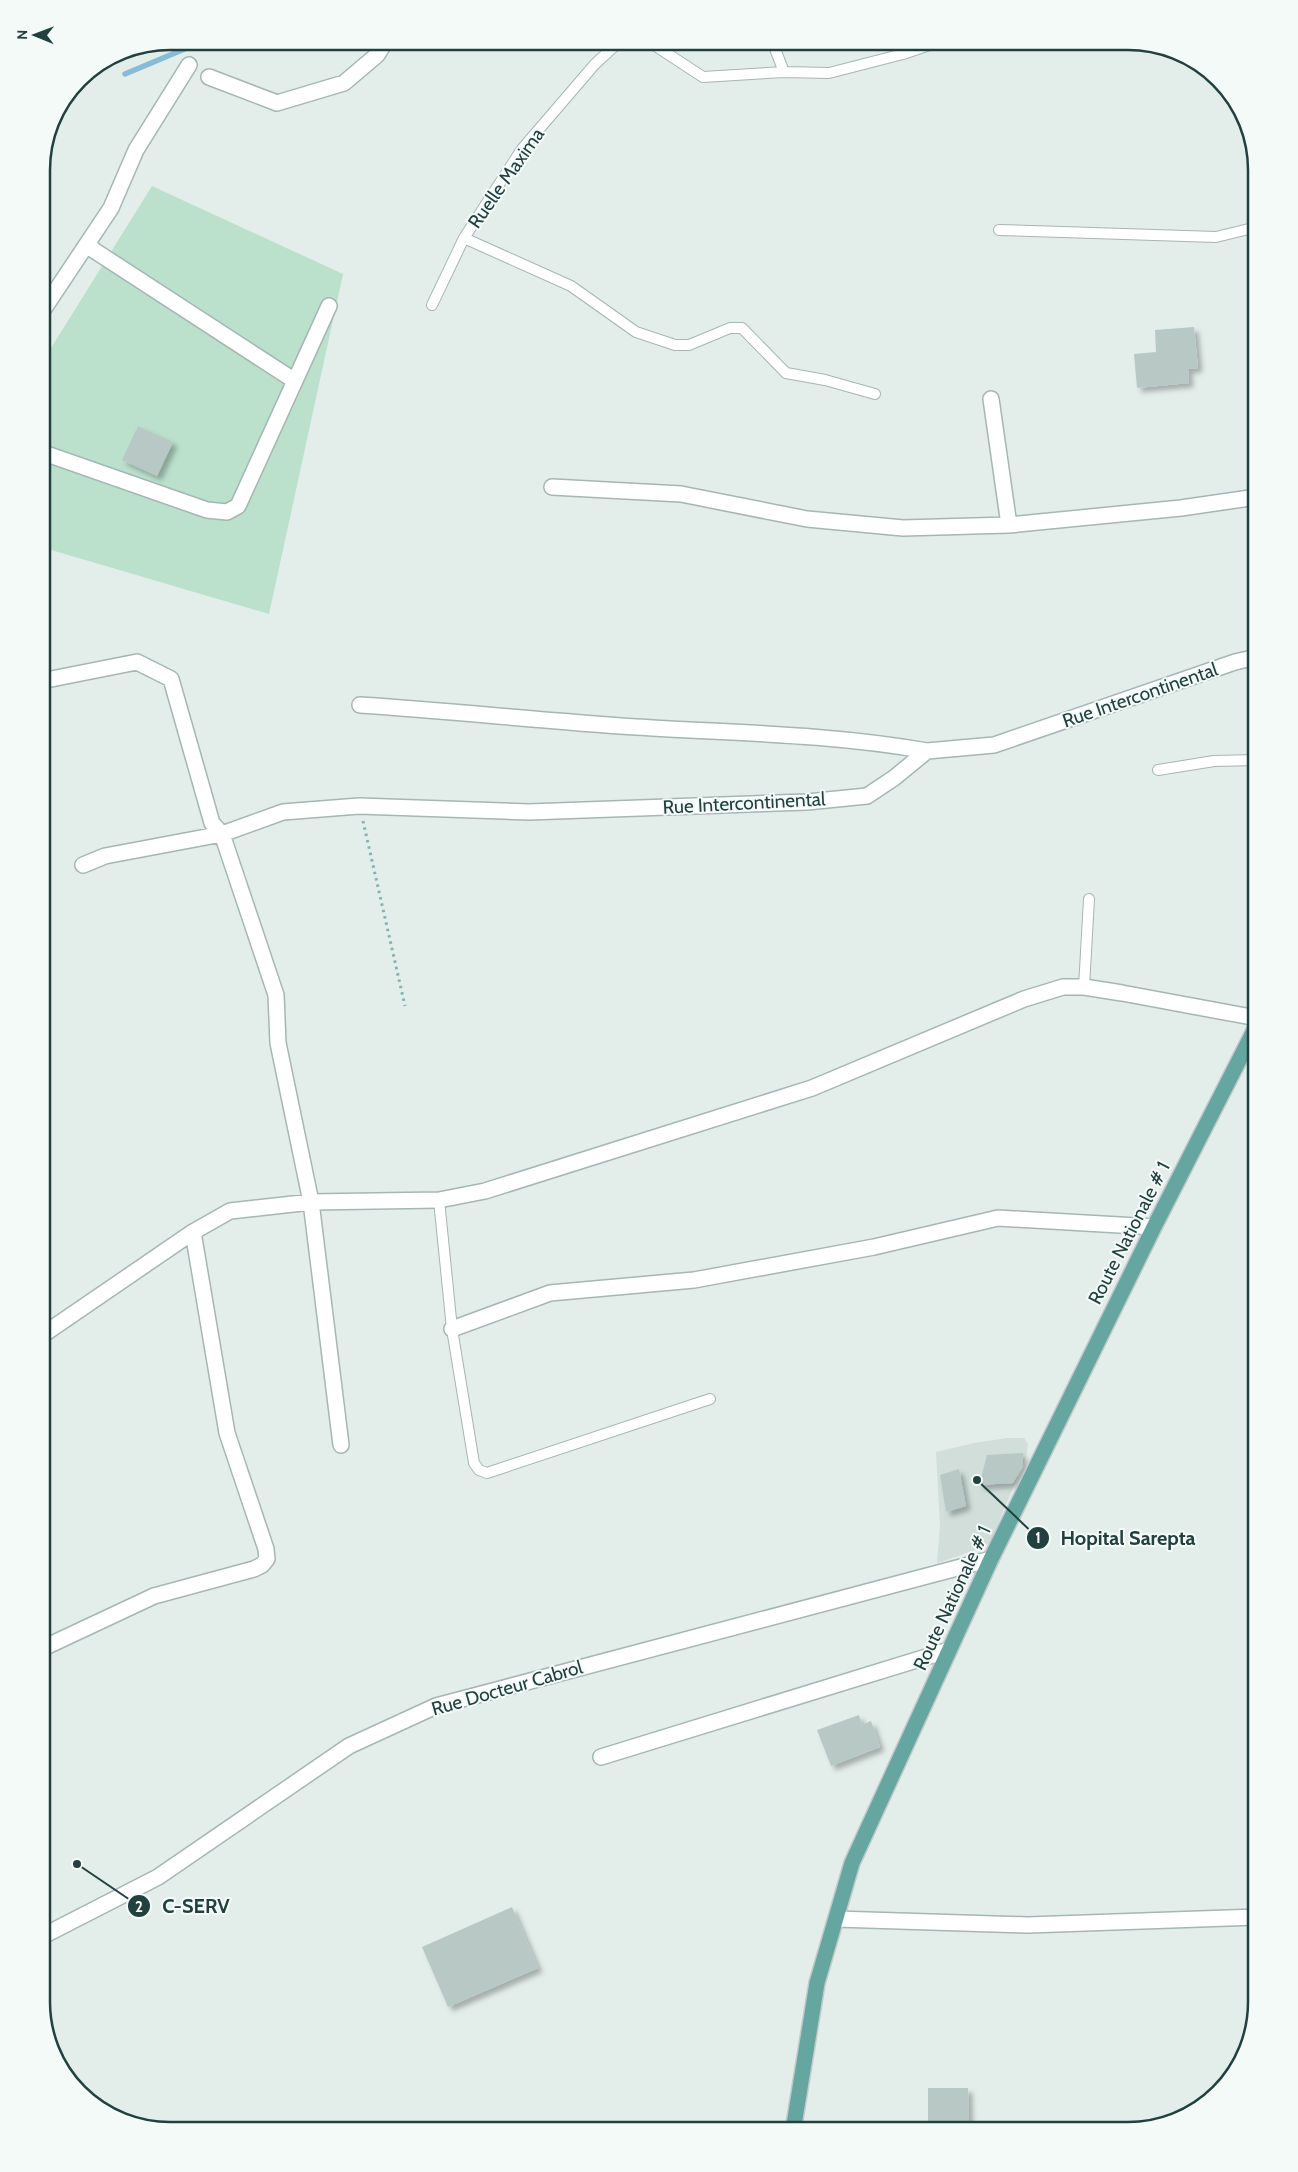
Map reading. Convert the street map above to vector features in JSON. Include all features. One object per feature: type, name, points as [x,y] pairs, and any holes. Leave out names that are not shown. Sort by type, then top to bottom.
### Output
[{"type":"main road","name":"Route Nationale # 1","points":[[794,2122],[817,1983],[852,1863],[991,1558],[1154,1227],[1248,1044]]},
{"type":"street","points":[[209,77],[277,103],[344,83],[377,55],[380,50]]},
{"type":"street","points":[[50,301],[111,208],[136,150],[189,65]]},
{"type":"street","points":[[87,244],[295,381]]},
{"type":"street","points":[[50,455],[208,510],[227,512],[238,506],[329,306]]},
{"type":"street","points":[[991,399],[1009,525]]},
{"type":"street","points":[[552,486],[681,494],[807,519],[903,528],[1009,525],[1181,508],[1248,498]]},
{"type":"street","name":"Rue Intercontinental","points":[[83,866],[105,856],[283,812],[360,806],[529,812],[807,802],[867,796],[894,778],[927,751],[994,745],[1248,659]]},
{"type":"street","points":[[50,679],[137,662],[171,679],[217,829],[276,995],[278,1043],[311,1202],[341,1445]]},
{"type":"street","points":[[360,705],[582,723],[874,742],[927,751]]},
{"type":"street","points":[[50,1330],[193,1232],[230,1212],[311,1202],[439,1200],[485,1191],[812,1088],[1024,999],[1063,987],[1084,987],[1248,1016]]},
{"type":"street","points":[[452,1329],[550,1292],[694,1280],[874,1247],[998,1218],[1154,1227]]},
{"type":"street","points":[[50,1645],[154,1596],[254,1569],[262,1565],[267,1559],[266,1549],[227,1433],[193,1232]]},
{"type":"street","name":"Rue Docteur Cabrol","points":[[50,1933],[158,1876],[349,1746],[436,1706],[991,1558]]},
{"type":"street","points":[[601,1757],[949,1650]]},
{"type":"street","points":[[836,1920],[1028,1925],[1248,1917]]},
{"type":"lane","name":"Ruelle Maxima","points":[[432,304],[464,238],[522,150],[596,64],[611,50]]},
{"type":"lane","points":[[662,50],[703,77],[784,72],[829,73],[916,50]]},
{"type":"lane","points":[[775,50],[784,72]]},
{"type":"lane","points":[[999,230],[1216,237],[1248,229]]},
{"type":"lane","points":[[464,238],[570,286],[636,332],[675,345],[689,345],[730,328],[742,328],[786,373],[826,380],[875,394]]},
{"type":"lane","points":[[1158,770],[1214,761],[1248,760]]},
{"type":"lane","points":[[1084,987],[1090,899]]},
{"type":"lane","points":[[439,1200],[452,1329],[474,1464],[478,1470],[487,1473],[710,1399]]},
{"type":"path","points":[[360,806],[405,1006]]},
{"type":"shaded area","points":[[1007,1438],[1024,1438],[1028,1444],[1026,1457],[990,1543],[937,1563],[940,1526],[936,1452]]},
{"type":"green space","points":[[152,186],[343,274],[269,614],[50,550],[50,350]]},
{"type":"building","points":[[1194,327],[1198,368],[1188,369],[1189,383],[1137,388],[1134,354],[1156,352],[1155,330]]},
{"type":"building","points":[[138,426],[173,442],[157,476],[122,460]]},
{"type":"building","points":[[1023,1453],[1023,1466],[1013,1483],[979,1485],[987,1455]]},
{"type":"building","points":[[959,1469],[966,1506],[946,1512],[940,1475]]},
{"type":"building","points":[[859,1715],[862,1725],[871,1721],[880,1747],[831,1766],[817,1730]]},
{"type":"building","points":[[512,1907],[538,1968],[448,2007],[422,1947]]},
{"type":"building","points":[[928,2088],[968,2088],[969,2122],[928,2122]]},
{"type":"waterway","points":[[125,74],[182,50]]},
{"type":"place","name":"Hopital Sarepta","points":[[977,1480]]},
{"type":"place","name":"C-SERV","points":[[77,1864]]}]
